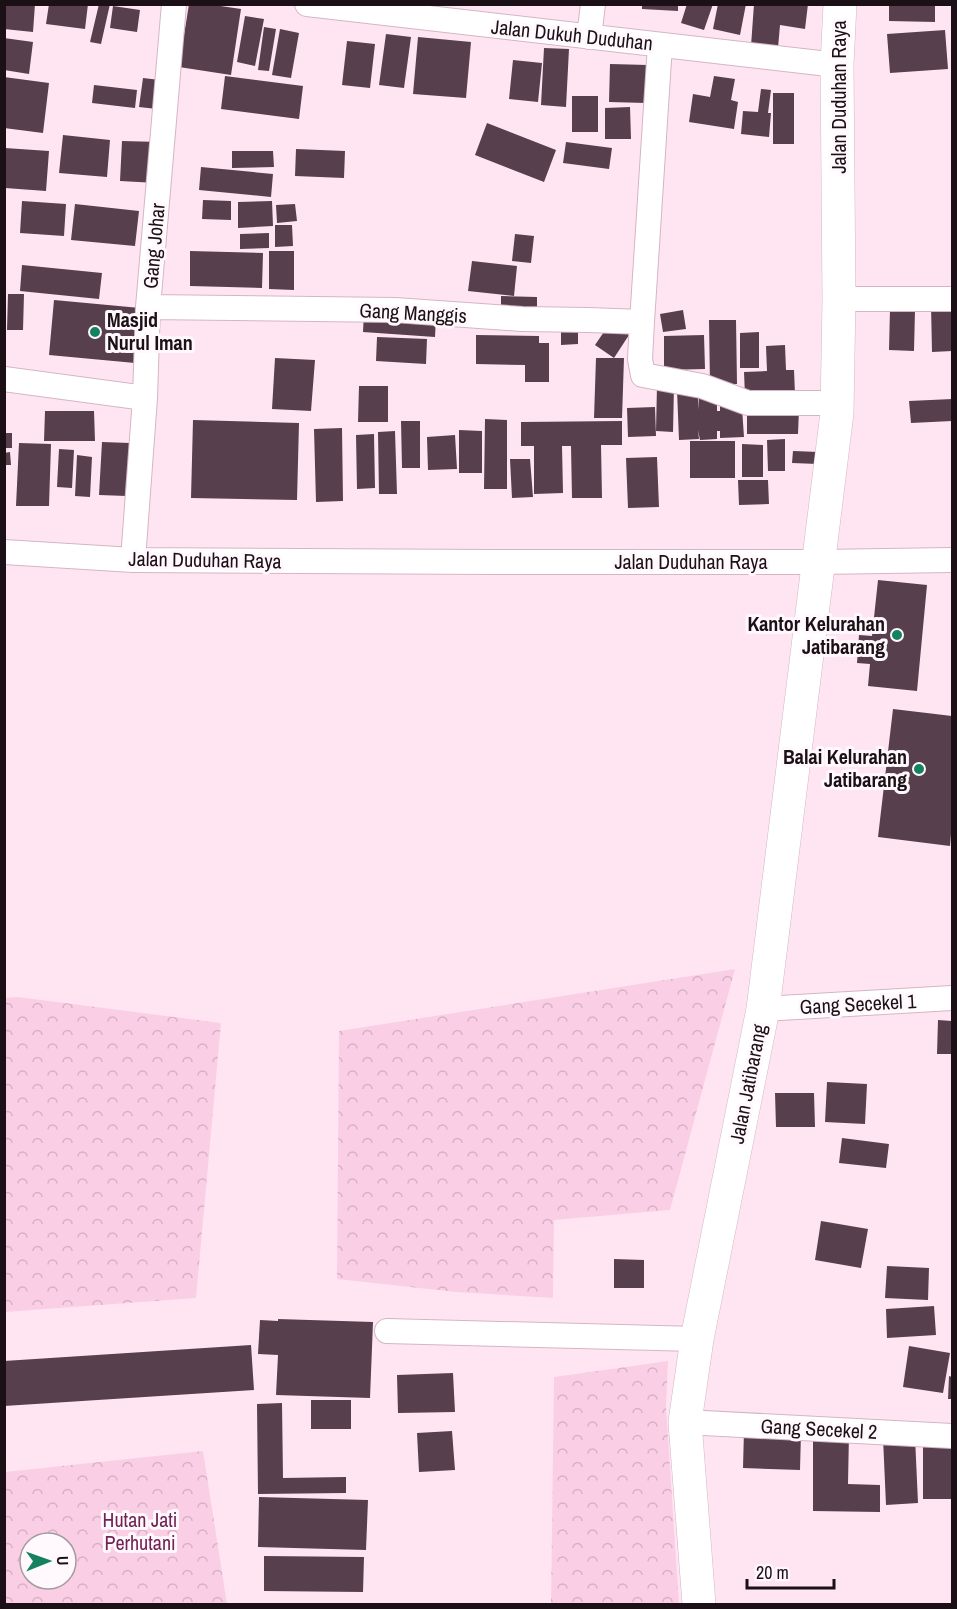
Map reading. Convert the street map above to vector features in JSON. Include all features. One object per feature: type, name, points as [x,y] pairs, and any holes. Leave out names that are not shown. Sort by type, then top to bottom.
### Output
[{"type":"street","name":"Gang Johar","points":[[133,560],[145,398],[148,307],[174,4]]},
{"type":"street","name":"Jalan Dukuh Duduhan","points":[[307,4],[837,65]]},
{"type":"street","points":[[589,37],[593,4]]},
{"type":"street","name":"Jalan Duduhan Raya","points":[[4,552],[133,560],[818,562],[837,403],[839,299],[837,65],[840,4]]},
{"type":"street","points":[[660,45],[640,358],[643,375],[702,386],[748,403],[837,403]]},
{"type":"street","points":[[839,299],[952,299]]},
{"type":"street","name":"Gang Manggis","points":[[148,307],[394,310],[522,319],[642,322]]},
{"type":"street","points":[[4,379],[145,398]]},
{"type":"street","points":[[818,562],[952,560]]},
{"type":"street","name":"Jalan Jatibarang","points":[[699,1605],[685,1422],[697,1339],[763,1009],[818,562]]},
{"type":"street","name":"Gang Secekel 1","points":[[763,1009],[952,998]]},
{"type":"street","points":[[387,1331],[697,1339]]},
{"type":"street","name":"Gang Secekel 2","points":[[685,1422],[952,1436]]},
{"type":"green space","points":[[735,969],[670,1210],[554,1220],[553,1298],[456,1292],[337,1279],[339,1031]]},
{"type":"green space","points":[[18,997],[221,1023],[196,1298],[5,1312],[4,998]]},
{"type":"green space","points":[[668,1361],[666,1407],[679,1604],[551,1604],[554,1377]]},
{"type":"green space","name":"Hutan Jati Perhutani","points":[[203,1451],[227,1604],[5,1604],[5,1472]]},
{"type":"building","points":[[4,4],[35,4],[33,32],[4,29]]},
{"type":"building","points":[[49,4],[88,4],[85,29],[46,24]]},
{"type":"building","points":[[99,4],[110,4],[101,44],[90,42]]},
{"type":"building","points":[[189,4],[241,9],[231,75],[179,67]]},
{"type":"building","points":[[642,4],[678,4],[678,11],[642,9]]},
{"type":"building","points":[[687,4],[713,4],[704,30],[681,23]]},
{"type":"building","points":[[718,4],[746,4],[740,35],[713,29]]},
{"type":"building","points":[[754,4],[808,4],[805,29],[780,25],[778,48],[751,46]]},
{"type":"building","points":[[889,4],[935,4],[935,22],[889,21]]},
{"type":"building","points":[[113,6],[140,10],[137,32],[110,28]]},
{"type":"building","points":[[245,16],[264,19],[255,66],[237,62]]},
{"type":"building","points":[[264,27],[276,29],[269,71],[258,70]]},
{"type":"building","points":[[280,29],[299,33],[291,78],[272,75]]},
{"type":"building","points":[[945,30],[948,69],[890,73],[887,34]]},
{"type":"building","points":[[386,34],[411,37],[404,88],[379,85]]},
{"type":"building","points":[[418,37],[471,42],[466,98],[413,94]]},
{"type":"building","points":[[4,38],[33,42],[29,74],[4,70]]},
{"type":"building","points":[[347,41],[375,44],[370,88],[342,85]]},
{"type":"building","points":[[544,48],[569,49],[566,107],[541,105]]},
{"type":"building","points":[[513,60],[542,63],[538,102],[509,99]]},
{"type":"building","points":[[610,64],[648,65],[646,103],[609,102]]},
{"type":"building","points":[[225,76],[303,86],[299,119],[221,109]]},
{"type":"building","points":[[714,76],[735,79],[731,100],[738,102],[734,129],[689,122],[693,94],[710,97]]},
{"type":"building","points":[[4,77],[49,83],[43,133],[4,128]]},
{"type":"building","points":[[143,78],[160,80],[157,109],[139,107]]},
{"type":"building","points":[[94,85],[137,90],[135,108],[92,103]]},
{"type":"building","points":[[761,89],[771,90],[768,113],[771,113],[769,137],[741,134],[743,111],[758,112]]},
{"type":"building","points":[[773,93],[794,93],[794,144],[773,144]]},
{"type":"building","points":[[572,96],[598,96],[598,132],[572,132]]},
{"type":"building","points":[[630,107],[631,139],[605,139],[605,108]]},
{"type":"building","points":[[487,123],[556,150],[544,182],[475,155]]},
{"type":"building","points":[[63,135],[110,140],[107,177],[59,173]]},
{"type":"building","points":[[122,141],[160,142],[157,183],[120,181]]},
{"type":"building","points":[[566,142],[612,148],[609,169],[563,163]]},
{"type":"building","points":[[5,148],[49,151],[46,191],[5,188]]},
{"type":"building","points":[[296,149],[345,151],[344,178],[295,176]]},
{"type":"building","points":[[232,151],[273,151],[274,167],[232,168]]},
{"type":"building","points":[[201,167],[273,174],[271,197],[199,190]]},
{"type":"building","points":[[203,200],[231,201],[231,220],[202,219]]},
{"type":"building","points":[[22,201],[66,204],[64,236],[20,233]]},
{"type":"building","points":[[272,201],[273,226],[238,228],[238,202]]},
{"type":"building","points":[[75,204],[139,211],[135,246],[71,240]]},
{"type":"building","points":[[295,204],[297,221],[277,223],[276,205]]},
{"type":"building","points":[[275,225],[292,225],[293,246],[275,247]]},
{"type":"building","points":[[269,233],[269,248],[240,249],[240,234]]},
{"type":"building","points":[[515,234],[534,236],[531,263],[512,261]]},
{"type":"building","points":[[190,251],[263,253],[262,288],[190,286]]},
{"type":"building","points":[[269,251],[294,251],[294,290],[269,289]]},
{"type":"building","points":[[472,261],[517,266],[514,296],[468,291]]},
{"type":"building","points":[[22,265],[102,273],[99,299],[20,291]]},
{"type":"building","points":[[8,294],[24,294],[23,330],[7,330]]},
{"type":"building","points":[[501,296],[537,297],[537,316],[501,315]]},
{"type":"building","name":"Masjid Nurul Iman","points":[[54,300],[140,308],[135,363],[49,355]]},
{"type":"building","points":[[952,304],[952,351],[932,352],[931,305]]},
{"type":"building","points":[[890,309],[915,310],[914,351],[889,350]]},
{"type":"building","points":[[683,310],[686,329],[663,332],[660,314]]},
{"type":"building","points":[[364,312],[436,317],[435,337],[363,332]]},
{"type":"building","points":[[709,320],[736,320],[737,384],[710,385]]},
{"type":"building","points":[[561,321],[578,322],[578,344],[561,345]]},
{"type":"building","points":[[610,323],[629,335],[614,358],[595,345]]},
{"type":"building","points":[[759,332],[759,368],[740,368],[740,333]]},
{"type":"building","points":[[476,335],[539,336],[539,343],[549,343],[549,382],[525,382],[525,365],[476,364]]},
{"type":"building","points":[[704,335],[705,369],[664,370],[664,336]]},
{"type":"building","points":[[377,337],[427,339],[426,364],[376,361]]},
{"type":"building","points":[[785,345],[786,370],[794,370],[795,394],[745,396],[744,372],[767,371],[766,346]]},
{"type":"building","points":[[275,358],[315,360],[311,411],[272,409]]},
{"type":"building","points":[[596,358],[624,358],[622,418],[594,418]]},
{"type":"building","points":[[657,385],[674,386],[673,432],[656,431]]},
{"type":"building","points":[[359,386],[388,386],[388,422],[358,422]]},
{"type":"building","points":[[698,389],[698,410],[699,395],[717,394],[717,411],[720,411],[720,402],[742,408],[744,437],[720,438],[720,431],[717,431],[717,439],[700,440],[698,430],[699,439],[679,440],[677,390]]},
{"type":"building","points":[[952,399],[952,421],[911,423],[909,401]]},
{"type":"building","points":[[655,407],[656,436],[628,437],[627,408]]},
{"type":"building","points":[[747,409],[799,409],[798,434],[747,434]]},
{"type":"building","points":[[45,411],[94,411],[95,441],[44,441]]},
{"type":"building","points":[[485,419],[507,420],[507,489],[484,489]]},
{"type":"building","points":[[193,420],[299,423],[297,500],[191,498]]},
{"type":"building","points":[[401,421],[420,421],[420,468],[402,468]]},
{"type":"building","points":[[622,421],[622,445],[601,445],[602,498],[572,498],[571,446],[562,446],[563,493],[534,494],[534,446],[521,446],[521,422]]},
{"type":"building","points":[[342,428],[343,501],[316,502],[314,429]]},
{"type":"building","points":[[459,430],[482,431],[482,473],[459,473]]},
{"type":"building","points":[[395,431],[397,494],[379,494],[378,432]]},
{"type":"building","points":[[4,433],[12,433],[12,448],[4,448]]},
{"type":"building","points":[[374,434],[375,488],[357,489],[356,435]]},
{"type":"building","points":[[455,435],[457,469],[428,470],[427,437]]},
{"type":"building","points":[[785,439],[785,471],[768,471],[767,440]]},
{"type":"building","points":[[690,441],[735,441],[735,478],[690,478]]},
{"type":"building","points":[[102,442],[130,443],[127,496],[99,495]]},
{"type":"building","points":[[19,443],[51,444],[49,506],[16,506]]},
{"type":"building","points":[[742,444],[763,445],[763,477],[742,477]]},
{"type":"building","points":[[59,449],[74,450],[72,488],[57,487]]},
{"type":"building","points":[[793,451],[819,452],[818,464],[792,463]]},
{"type":"building","points":[[10,452],[11,465],[4,465],[4,453]]},
{"type":"building","points":[[77,455],[92,457],[90,497],[75,496]]},
{"type":"building","points":[[657,457],[659,507],[628,508],[626,458]]},
{"type":"building","points":[[510,459],[530,459],[533,497],[512,498]]},
{"type":"building","points":[[738,480],[768,480],[769,504],[739,505]]},
{"type":"building","name":"Kantor Kelurahan Jatibarang","points":[[878,580],[927,585],[917,691],[868,686],[870,664],[857,663],[859,635],[872,636]]},
{"type":"building","name":"Balai Kelurahan Jatibarang","points":[[893,709],[952,716],[950,846],[878,837]]},
{"type":"building","points":[[938,1020],[952,1021],[952,1054],[937,1054]]},
{"type":"building","points":[[827,1082],[867,1084],[865,1124],[825,1122]]},
{"type":"building","points":[[775,1093],[814,1093],[815,1127],[776,1127]]},
{"type":"building","points":[[842,1138],[889,1144],[886,1168],[839,1163]]},
{"type":"building","points":[[821,1221],[868,1229],[861,1268],[815,1260]]},
{"type":"building","points":[[614,1259],[644,1260],[644,1288],[614,1288]]},
{"type":"building","points":[[887,1266],[929,1268],[928,1300],[885,1298]]},
{"type":"building","points":[[934,1306],[936,1335],[887,1338],[886,1309]]},
{"type":"building","points":[[278,1319],[373,1322],[370,1398],[276,1395],[278,1355],[258,1354],[260,1320],[278,1321]]},
{"type":"building","points":[[251,1345],[254,1390],[4,1406],[4,1361]]},
{"type":"building","points":[[909,1346],[950,1353],[943,1393],[903,1387]]},
{"type":"building","points":[[453,1373],[455,1412],[398,1413],[397,1375]]},
{"type":"building","points":[[949,1376],[952,1377],[952,1399],[948,1399]]},
{"type":"building","points":[[311,1400],[351,1400],[351,1429],[311,1429]]},
{"type":"building","points":[[282,1403],[283,1478],[346,1477],[346,1493],[258,1494],[257,1404]]},
{"type":"building","points":[[744,1430],[801,1432],[800,1470],[743,1468]]},
{"type":"building","points":[[452,1431],[455,1470],[419,1472],[417,1433]]},
{"type":"building","points":[[813,1433],[849,1433],[848,1484],[880,1485],[880,1512],[813,1511]]},
{"type":"building","points":[[915,1437],[918,1503],[886,1505],[883,1438]]},
{"type":"building","points":[[923,1441],[952,1441],[952,1499],[923,1499]]},
{"type":"building","points":[[259,1497],[368,1500],[366,1550],[258,1547]]},
{"type":"building","points":[[264,1556],[364,1557],[363,1592],[264,1591]]},
{"type":"place","name":"Masjid Nurul Iman","points":[[95,332]]},
{"type":"place","name":"Kantor Kelurahan Jatibarang","points":[[897,635]]},
{"type":"place","name":"Balai Kelurahan Jatibarang","points":[[919,769]]}]
